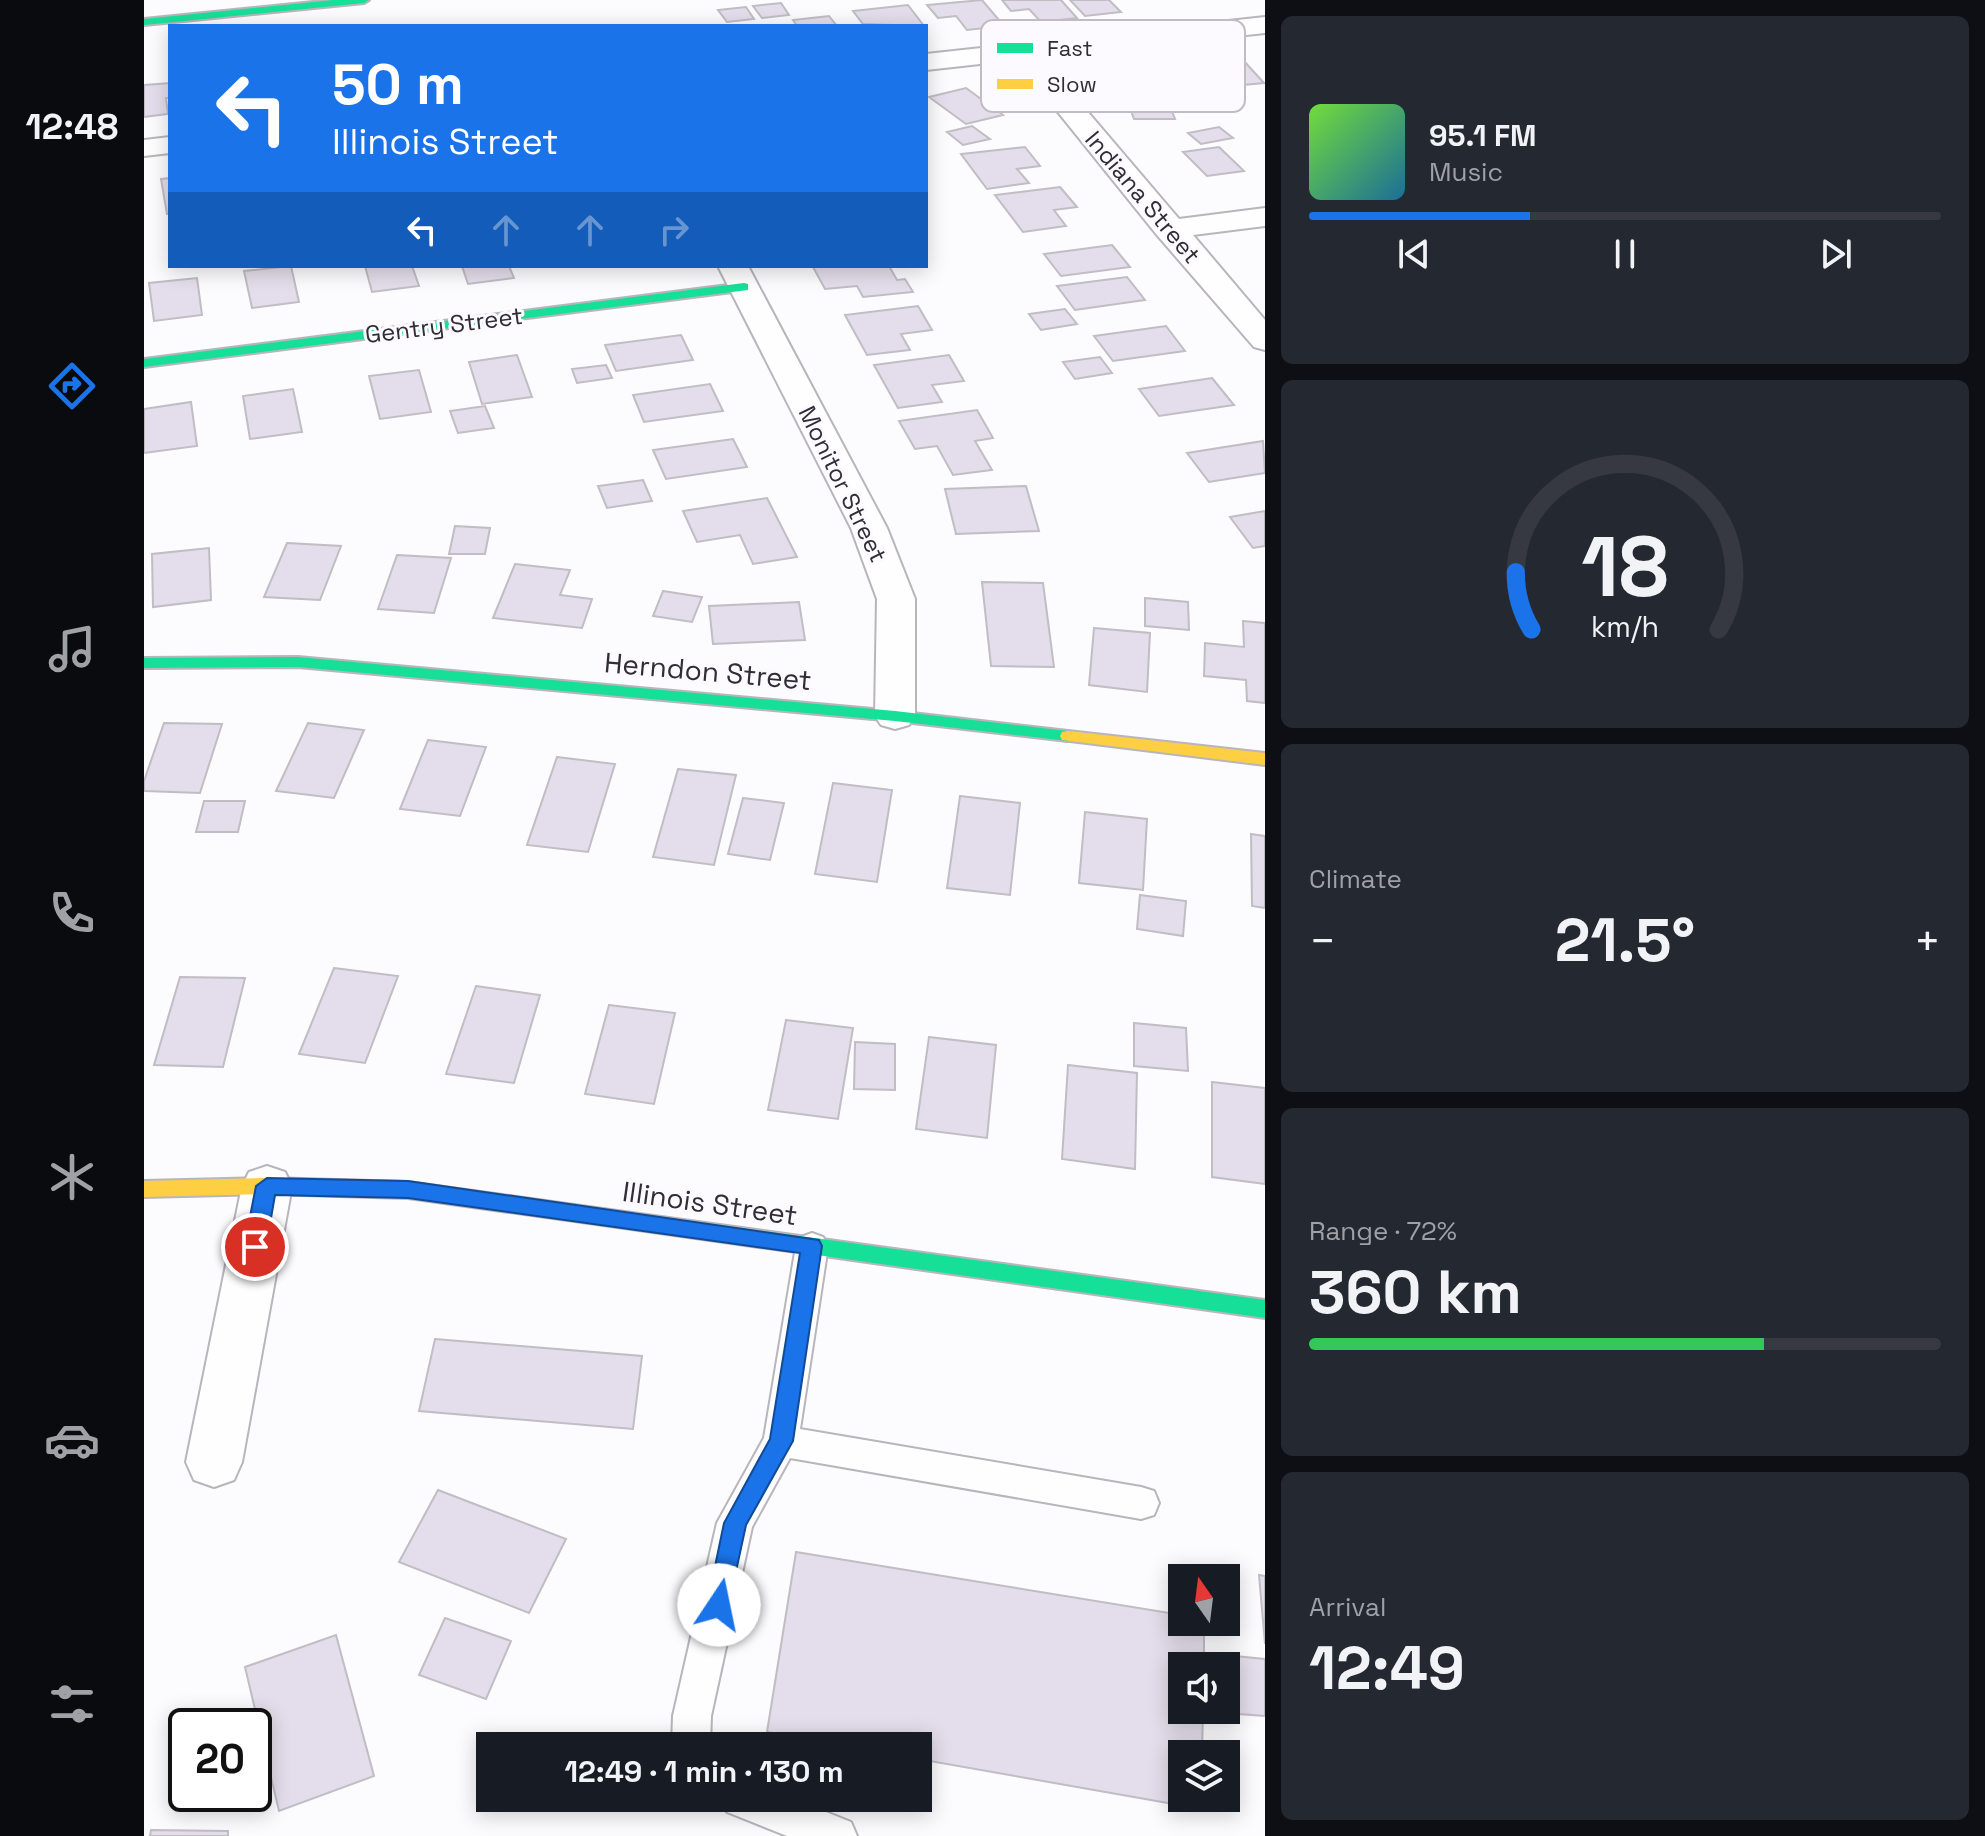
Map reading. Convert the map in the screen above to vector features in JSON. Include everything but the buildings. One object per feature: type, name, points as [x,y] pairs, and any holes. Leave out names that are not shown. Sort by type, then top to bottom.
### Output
[{"type":"street","points":[[144,22],[364,0]]},
{"type":"street","points":[[1245,27],[1265,25]]},
{"type":"street","points":[[928,62],[981,56]]},
{"type":"street","name":"Indiana Street","points":[[1072,112],[1265,340]]},
{"type":"street","points":[[144,148],[168,145]]},
{"type":"street","points":[[1168,229],[1265,217]]},
{"type":"street","name":"Gentry Street","points":[[144,363],[739,276]]},
{"type":"street","name":"Monitor Street","points":[[739,276],[869,528],[896,599],[895,716]]},
{"type":"street","name":"Herndon Street","points":[[144,663],[298,662],[895,716],[1265,759]]},
{"type":"street","points":[[214,1462],[267,1186]]},
{"type":"street","name":"Illinois Street","points":[[144,1189],[267,1186],[408,1190],[1265,1309]]},
{"type":"lane","points":[[691,1732],[692,1716],[735,1523],[781,1441],[812,1246]]},
{"type":"lane","points":[[781,1441],[1141,1503]]},
{"type":"lane","points":[[776,1812],[837,1836]]},
{"type":"traffic: fast","points":[[144,22],[364,0]]},
{"type":"traffic: fast","points":[[144,363],[744,287]]},
{"type":"traffic: fast","points":[[144,663],[298,662],[895,716],[1068,736]]},
{"type":"traffic: fast","points":[[603,1217],[1265,1309]]},
{"type":"traffic: slow","points":[[1068,736],[1265,759]]},
{"type":"traffic: slow","points":[[144,1189],[267,1186],[408,1190],[603,1217]]},
{"type":"route","points":[[255,1247],[267,1186],[408,1190],[812,1246],[781,1441],[735,1523],[719,1605]]}]
